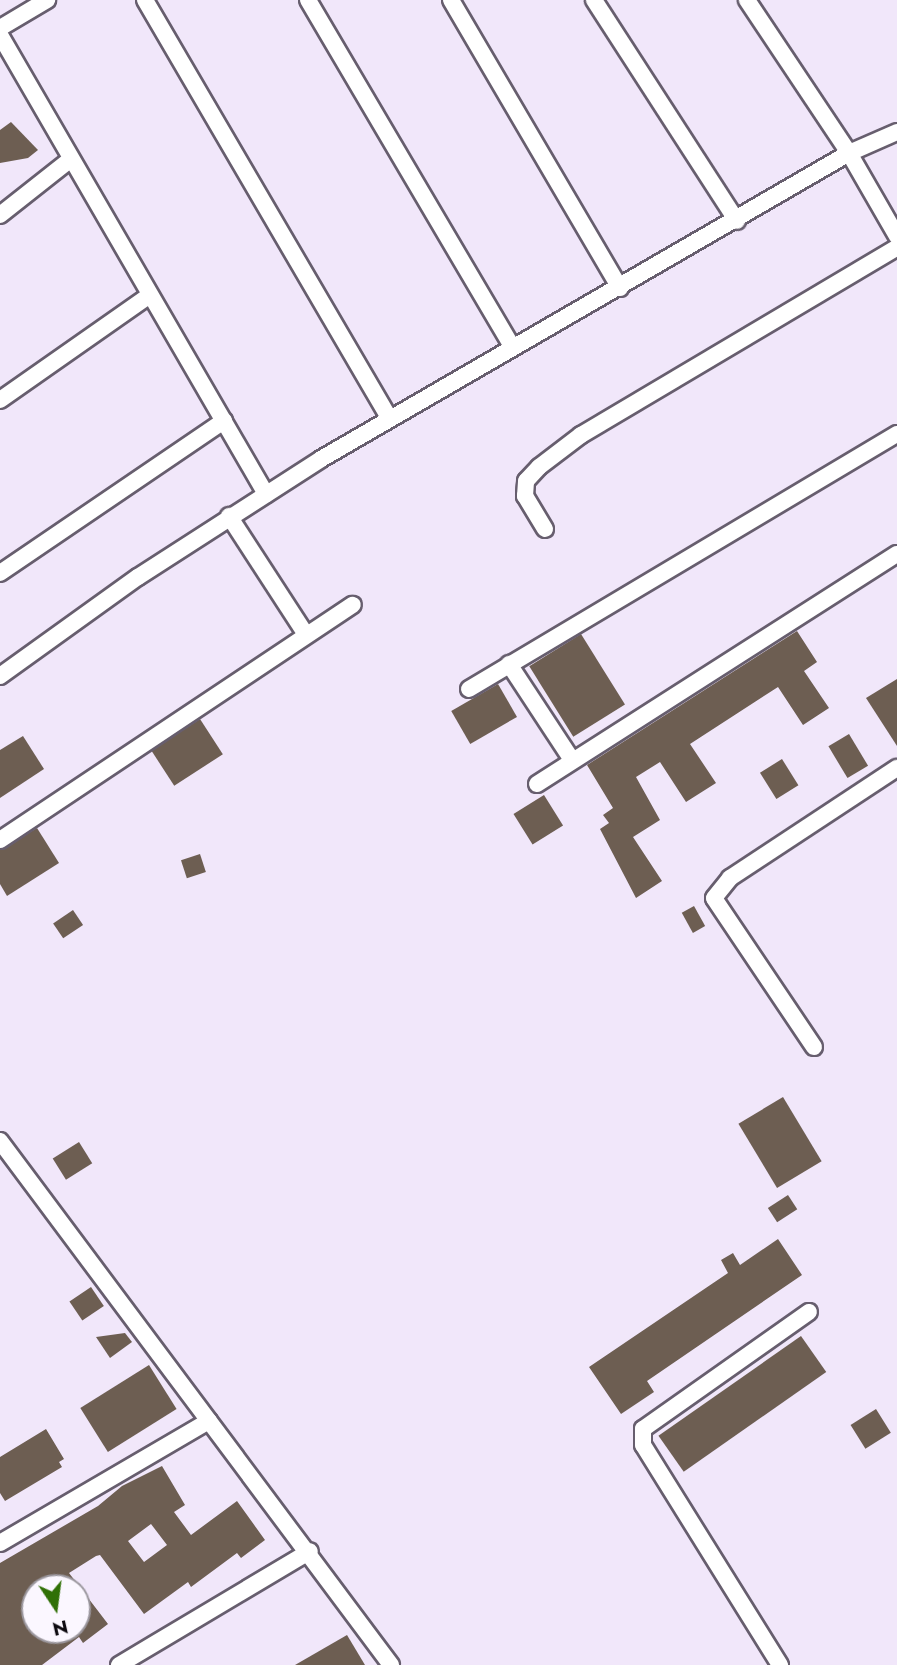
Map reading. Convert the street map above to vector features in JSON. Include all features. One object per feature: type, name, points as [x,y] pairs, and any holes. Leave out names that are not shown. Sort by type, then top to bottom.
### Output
[{"type":"street","points":[[0,28],[47,0]]},
{"type":"street","points":[[145,0],[389,418]]},
{"type":"street","points":[[308,0],[512,347]]},
{"type":"street","points":[[451,0],[621,288]]},
{"type":"street","points":[[594,0],[737,221]]},
{"type":"street","points":[[747,0],[849,153],[897,236]]},
{"type":"street","points":[[0,35],[266,494]]},
{"type":"street","points":[[0,676],[229,516],[389,418],[621,288],[849,153],[897,132]]},
{"type":"street","points":[[0,215],[71,159]]},
{"type":"street","points":[[545,530],[525,496],[526,481],[539,467],[581,435],[897,247]]},
{"type":"street","points":[[0,400],[150,295]]},
{"type":"street","points":[[0,573],[224,421]]},
{"type":"street","points":[[469,689],[897,434]]},
{"type":"street","points":[[229,516],[305,633]]},
{"type":"street","points":[[537,783],[897,554]]},
{"type":"street","points":[[0,840],[305,633],[353,605]]},
{"type":"street","points":[[509,664],[572,760]]},
{"type":"street","points":[[814,1047],[714,898],[730,878],[897,768]]},
{"type":"street","points":[[0,1141],[209,1421],[310,1551],[391,1665]]},
{"type":"street","points":[[780,1665],[643,1445],[643,1429],[809,1312]]},
{"type":"street","points":[[0,1542],[209,1421]]},
{"type":"street","points":[[119,1665],[310,1551]]},
{"type":"building","points":[[11,122],[38,150],[28,158],[0,163],[0,130]]},
{"type":"building","points":[[797,631],[817,662],[804,671],[829,708],[803,725],[778,687],[690,744],[716,783],[686,802],[660,762],[636,777],[660,820],[633,837],[662,881],[636,898],[600,829],[609,823],[603,815],[613,808],[587,765]]},
{"type":"building","points":[[581,634],[625,704],[573,737],[529,666]]},
{"type":"building","points":[[897,679],[897,746],[866,698]]},
{"type":"building","points":[[498,684],[517,717],[470,744],[451,711]]},
{"type":"building","points":[[200,719],[223,754],[174,786],[151,751]]},
{"type":"building","points":[[849,734],[868,766],[847,778],[828,746]]},
{"type":"building","points":[[23,736],[44,769],[0,798],[0,750]]},
{"type":"building","points":[[782,759],[798,785],[776,799],[760,773]]},
{"type":"building","points":[[544,795],[563,826],[533,845],[513,814]]},
{"type":"building","points":[[37,828],[59,863],[7,896],[0,884],[0,850]]},
{"type":"building","points":[[200,854],[206,872],[187,878],[181,860]]},
{"type":"building","points":[[694,906],[705,926],[693,933],[682,913]]},
{"type":"building","points":[[73,910],[83,925],[63,938],[53,923]]},
{"type":"building","points":[[783,1097],[822,1161],[777,1188],[738,1124]]},
{"type":"building","points":[[79,1142],[92,1163],[66,1180],[53,1158]]},
{"type":"building","points":[[788,1195],[797,1209],[777,1222],[768,1208]]},
{"type":"building","points":[[778,1239],[802,1275],[647,1381],[654,1392],[621,1414],[589,1367],[728,1273],[721,1260],[733,1253],[740,1265]]},
{"type":"building","points":[[91,1287],[104,1306],[82,1321],[69,1302]]},
{"type":"building","points":[[125,1333],[132,1342],[110,1358],[96,1337]]},
{"type":"building","points":[[801,1336],[826,1372],[684,1472],[658,1436]]},
{"type":"building","points":[[149,1365],[177,1409],[108,1452],[80,1408]]},
{"type":"building","points":[[876,1409],[891,1433],[865,1449],[851,1425]]},
{"type":"building","points":[[46,1429],[64,1459],[59,1462],[62,1467],[5,1501],[0,1493],[0,1457]]},
{"type":"building","points":[[162,1466],[185,1505],[174,1512],[191,1535],[237,1501],[265,1540],[241,1558],[237,1553],[191,1587],[188,1582],[144,1614],[100,1555],[70,1574],[21,1574],[21,1644],[70,1644],[42,1665],[0,1665],[0,1563],[98,1506],[122,1486]],"holes":[[[151,1524],[167,1545],[144,1562],[128,1541]]]},
{"type":"building","points":[[91,1602],[108,1624],[91,1637]]},
{"type":"building","points":[[347,1635],[365,1665],[295,1665]]}]
